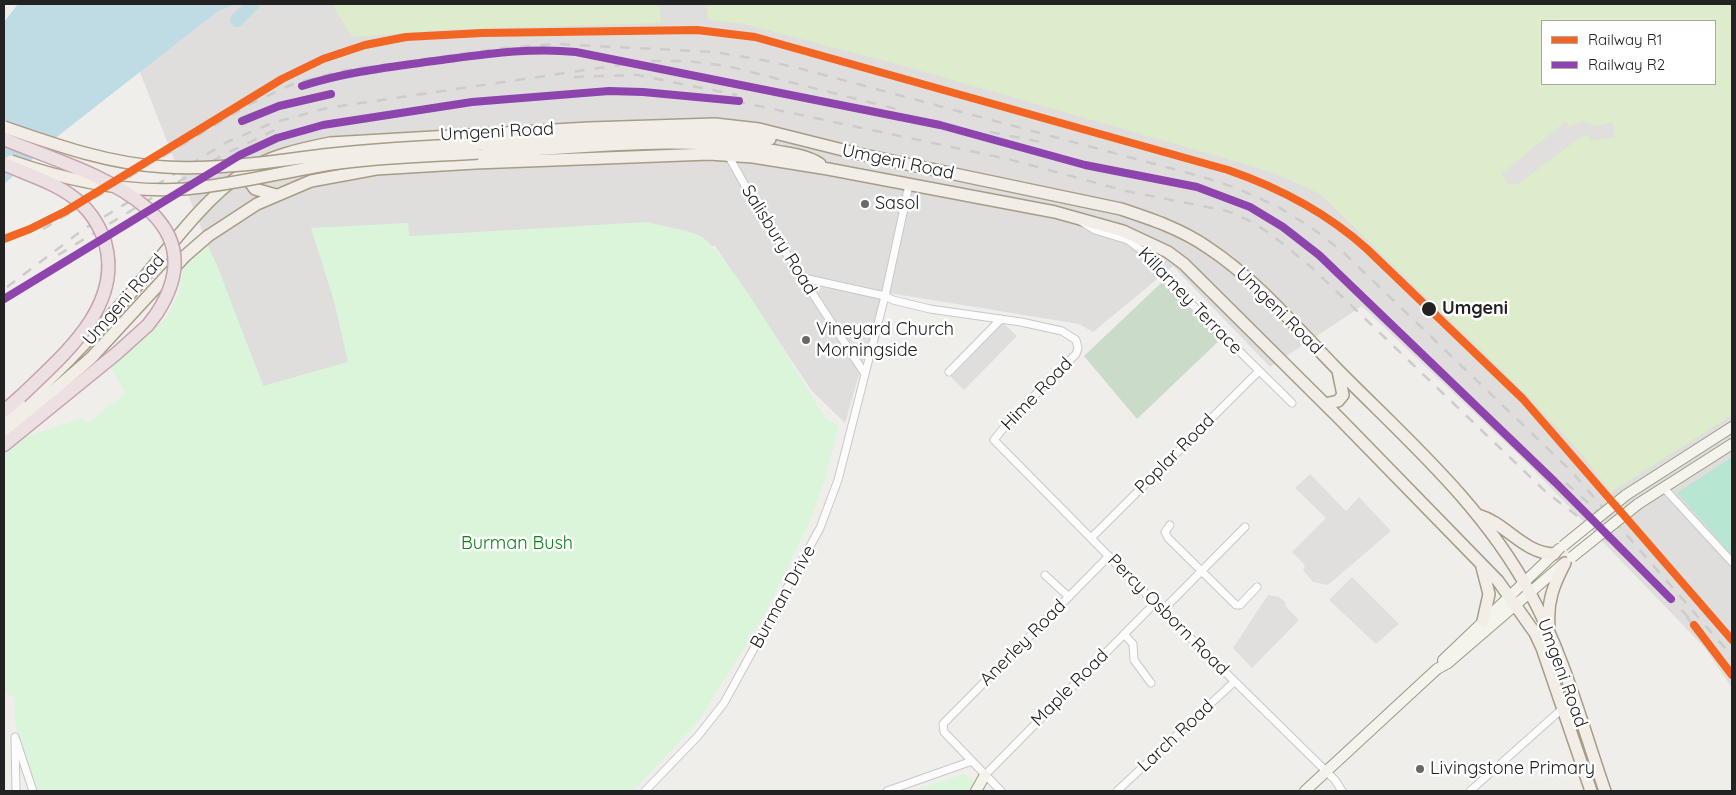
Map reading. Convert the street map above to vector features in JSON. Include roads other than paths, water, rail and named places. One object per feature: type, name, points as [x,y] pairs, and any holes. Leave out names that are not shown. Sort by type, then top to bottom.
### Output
[{"type":"highway","points":[[4,139],[128,192],[158,216],[166,231],[172,250],[174,271],[165,301],[150,322],[4,445]]},
{"type":"highway","points":[[4,164],[64,191],[83,206],[97,224],[109,259],[105,292],[94,316],[67,348],[4,411]]},
{"type":"main road","name":"Umgeni Road","points":[[4,422],[49,382],[84,347],[204,208],[243,173],[266,160],[296,150],[330,143],[589,128],[715,124],[759,130],[817,145],[1121,209],[1174,228],[1230,263],[1259,289],[1431,462],[1478,515],[1527,588],[1549,630],[1605,791]]},
{"type":"main road","points":[[4,127],[83,153],[137,164],[164,167],[222,167],[377,150],[716,144],[748,147],[805,157],[828,169]]},
{"type":"main road","points":[[4,159],[83,182],[116,188],[160,190],[225,184],[332,164],[480,148],[708,133],[817,145]]},
{"type":"main road","name":"Umgeni Road","points":[[4,434],[91,358],[185,256],[208,236],[241,213],[276,195],[328,176],[376,169],[475,163],[728,155],[828,169],[1076,217],[1147,240],[1184,264],[1325,404],[1480,563],[1512,601],[1535,633],[1542,648],[1591,791]]},
{"type":"main road","points":[[243,173],[255,189],[276,195]]},
{"type":"main road","points":[[1325,404],[1338,401],[1343,395],[1338,370]]},
{"type":"main road","points":[[1478,515],[1495,522],[1539,553],[1554,554]]},
{"type":"main road","points":[[1549,630],[1548,609],[1550,595],[1568,560]]},
{"type":"main road","points":[[1480,563],[1489,594],[1483,621]]},
{"type":"street","name":"Salisbury Road","points":[[728,155],[762,216],[865,374]]},
{"type":"street","name":"Burman Drive","points":[[645,791],[698,736],[724,703],[815,540],[838,480],[885,296],[909,185]]},
{"type":"street","name":"Killarney Terrace","points":[[1076,217],[1095,230],[1122,237],[1134,244],[1161,274],[1292,404]]},
{"type":"street","points":[[800,275],[808,279],[885,296],[893,300],[930,309],[1001,320]]},
{"type":"street","points":[[949,372],[1001,320]]},
{"type":"street","name":"Hime Road","points":[[994,440],[1009,421],[1068,363],[1078,348],[1076,340],[1062,331],[1001,320]]},
{"type":"street","name":"Poplar Road","points":[[1091,538],[1259,370]]},
{"type":"street","points":[[1527,588],[1554,554],[1626,495],[1732,428]]},
{"type":"street","name":"Percy Osborn Road","points":[[994,440],[1326,772],[1342,791]]},
{"type":"street","points":[[1305,791],[1437,670],[1448,663],[1527,588],[1568,560],[1663,486],[1732,444]]},
{"type":"street","points":[[1663,486],[1732,562]]},
{"type":"street","points":[[1170,525],[1165,532],[1168,538],[1236,605],[1240,605],[1257,587]]},
{"type":"street","points":[[1163,610],[1245,527]]},
{"type":"street","name":"Anerley Road","points":[[972,761],[944,732],[942,727],[944,722],[1109,556]]},
{"type":"street","points":[[1046,575],[1069,597]]},
{"type":"street","points":[[1437,670],[1443,659],[1483,621],[1512,601]]},
{"type":"street","name":"Maple Road","points":[[985,775],[1155,603]]},
{"type":"street","points":[[1124,634],[1133,644],[1134,660],[1150,683]]},
{"type":"street","name":"Larch Road","points":[[1117,791],[1234,682]]},
{"type":"street","points":[[1470,791],[1562,709]]},
{"type":"street","points":[[16,791],[14,771],[15,737],[33,791]]},
{"type":"street","points":[[887,791],[972,761],[1001,791]]},
{"type":"street","points":[[14,771],[26,768]]},
{"type":"street","points":[[976,791],[985,775]]},
{"type":"water","points":[[18,4],[236,4],[218,11],[58,136],[4,184],[4,22]]},
{"type":"waterway","points":[[237,20],[253,4]]},
{"type":"railway","points":[[43,229],[250,104],[293,84],[341,71],[503,48],[558,44],[713,52],[798,68],[1203,177],[1239,189],[1280,208],[1312,228],[1343,252],[1571,471],[1732,656]]},
{"type":"railway","points":[[561,50],[620,59],[940,125],[1085,165],[1197,187],[1225,196],[1262,213],[1319,255],[1603,530]]},
{"type":"railway","points":[[651,61],[688,61],[727,66],[900,110]]},
{"type":"railway","points":[[7,287],[84,229],[227,142],[272,123],[327,108],[626,64]]},
{"type":"railway","points":[[574,77],[637,75],[737,95]]},
{"type":"railway","points":[[4,299],[240,155],[277,138],[323,125],[472,102],[609,91],[735,101],[1008,159],[1126,191],[1227,211],[1250,221],[1272,235],[1311,267],[1546,492],[1598,532],[1658,585]]},
{"type":"railway","points":[[58,255],[221,156],[277,129]]},
{"type":"railway","points":[[990,132],[1046,143]]},
{"type":"railway","points":[[1566,483],[1605,518]]},
{"type":"railway","points":[[1654,581],[1692,621]]},
{"type":"railway","points":[[1687,617],[1732,675]]},
{"type":"rail line","name":"R1","points":[[4,239],[30,229],[66,211],[282,79],[323,59],[365,45],[406,37],[482,33],[697,30],[755,37],[1228,170],[1284,193],[1319,212],[1367,249],[1523,399],[1732,640]]},
{"type":"rail line","name":"R2","points":[[302,86],[368,70],[469,56],[540,50],[576,52],[940,125],[1085,165],[1197,187],[1250,207],[1283,227],[1319,255],[1555,482],[1671,599]]},
{"type":"rail line","name":"R2","points":[[4,299],[240,155],[277,138],[323,125],[472,102],[609,91],[643,92],[739,101]]},
{"type":"rail line","name":"R2","points":[[242,121],[279,106],[331,94]]},
{"type":"rail line","name":"R1","points":[[1694,625],[1732,675]]},
{"type":"place","name":"Sasol","points":[[865,204]]},
{"type":"place","name":"Umgeni","points":[[1429,309]]},
{"type":"place","name":"Vineyard Church Morningside","points":[[806,340]]},
{"type":"place","name":"Livingstone Primary","points":[[1420,769]]},
{"type":"park label","name":"Burman Bush","points":[[517,544]]}]
